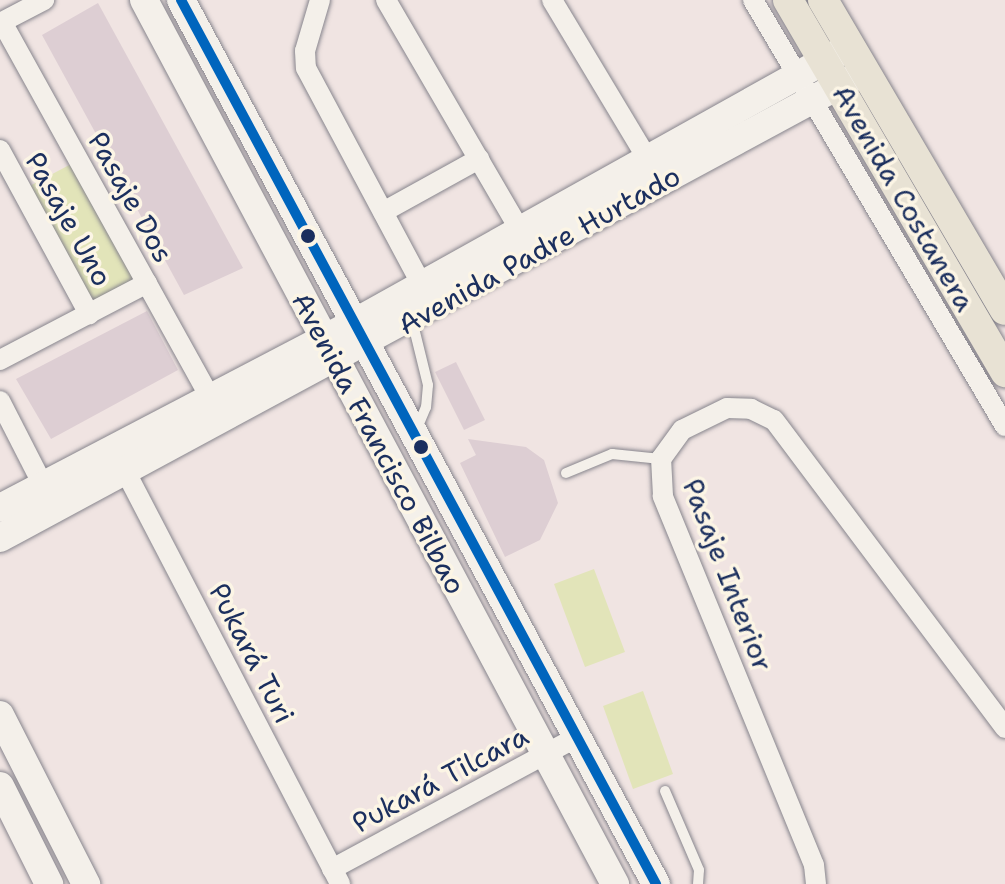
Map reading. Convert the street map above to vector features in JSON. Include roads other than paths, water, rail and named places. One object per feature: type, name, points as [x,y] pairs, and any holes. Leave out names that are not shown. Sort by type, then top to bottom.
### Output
[{"type":"main road","name":"Avenida Francisco Bilbao","points":[[144,0],[615,884]]},
{"type":"main road","name":"Avenida Francisco Bilbao","points":[[181,0],[412,437],[656,884]]},
{"type":"main road","points":[[788,0],[1005,372]]},
{"type":"main road","points":[[823,0],[832,73],[1005,310]]},
{"type":"main road","name":"Avenida Padre Hurtado","points":[[358,335],[412,320],[527,242],[832,73]]},
{"type":"main road","name":"Avenida Padre Hurtado","points":[[0,508],[43,485],[120,460],[358,335],[422,285],[527,242]]},
{"type":"main road","name":"Avenida Padre Hurtado","points":[[0,538],[210,398],[329,350]]},
{"type":"main road","points":[[0,715],[86,884]]},
{"type":"main road","points":[[2,794],[49,884]]},
{"type":"street","points":[[1,23],[44,0]]},
{"type":"street","points":[[320,0],[305,51],[306,68],[422,285]]},
{"type":"street","points":[[386,0],[527,242]]},
{"type":"street","points":[[552,0],[655,171]]},
{"type":"street","name":"Avenida Costanera","points":[[753,0],[832,73],[1005,426]]},
{"type":"street","name":"Pasaje Dos","points":[[1,23],[210,398]]},
{"type":"street","name":"Pasaje Uno","points":[[0,150],[89,314]]},
{"type":"street","points":[[383,212],[479,159]]},
{"type":"street","points":[[0,360],[147,283]]},
{"type":"street","points":[[0,401],[43,485]]},
{"type":"street","name":"Pasaje Interior","points":[[816,884],[814,865],[663,496],[661,459],[682,430],[716,411],[751,409],[774,420],[1005,728]]},
{"type":"street","name":"Pukará Turi","points":[[120,460],[336,876]]},
{"type":"street","name":"Pukará Tilcara","points":[[336,876],[575,738]]},
{"type":"lane","points":[[412,320],[428,385],[426,407],[412,437]]},
{"type":"lane","points":[[566,473],[612,454],[661,459]]},
{"type":"lane","points":[[665,791],[699,870],[698,884]]}]
